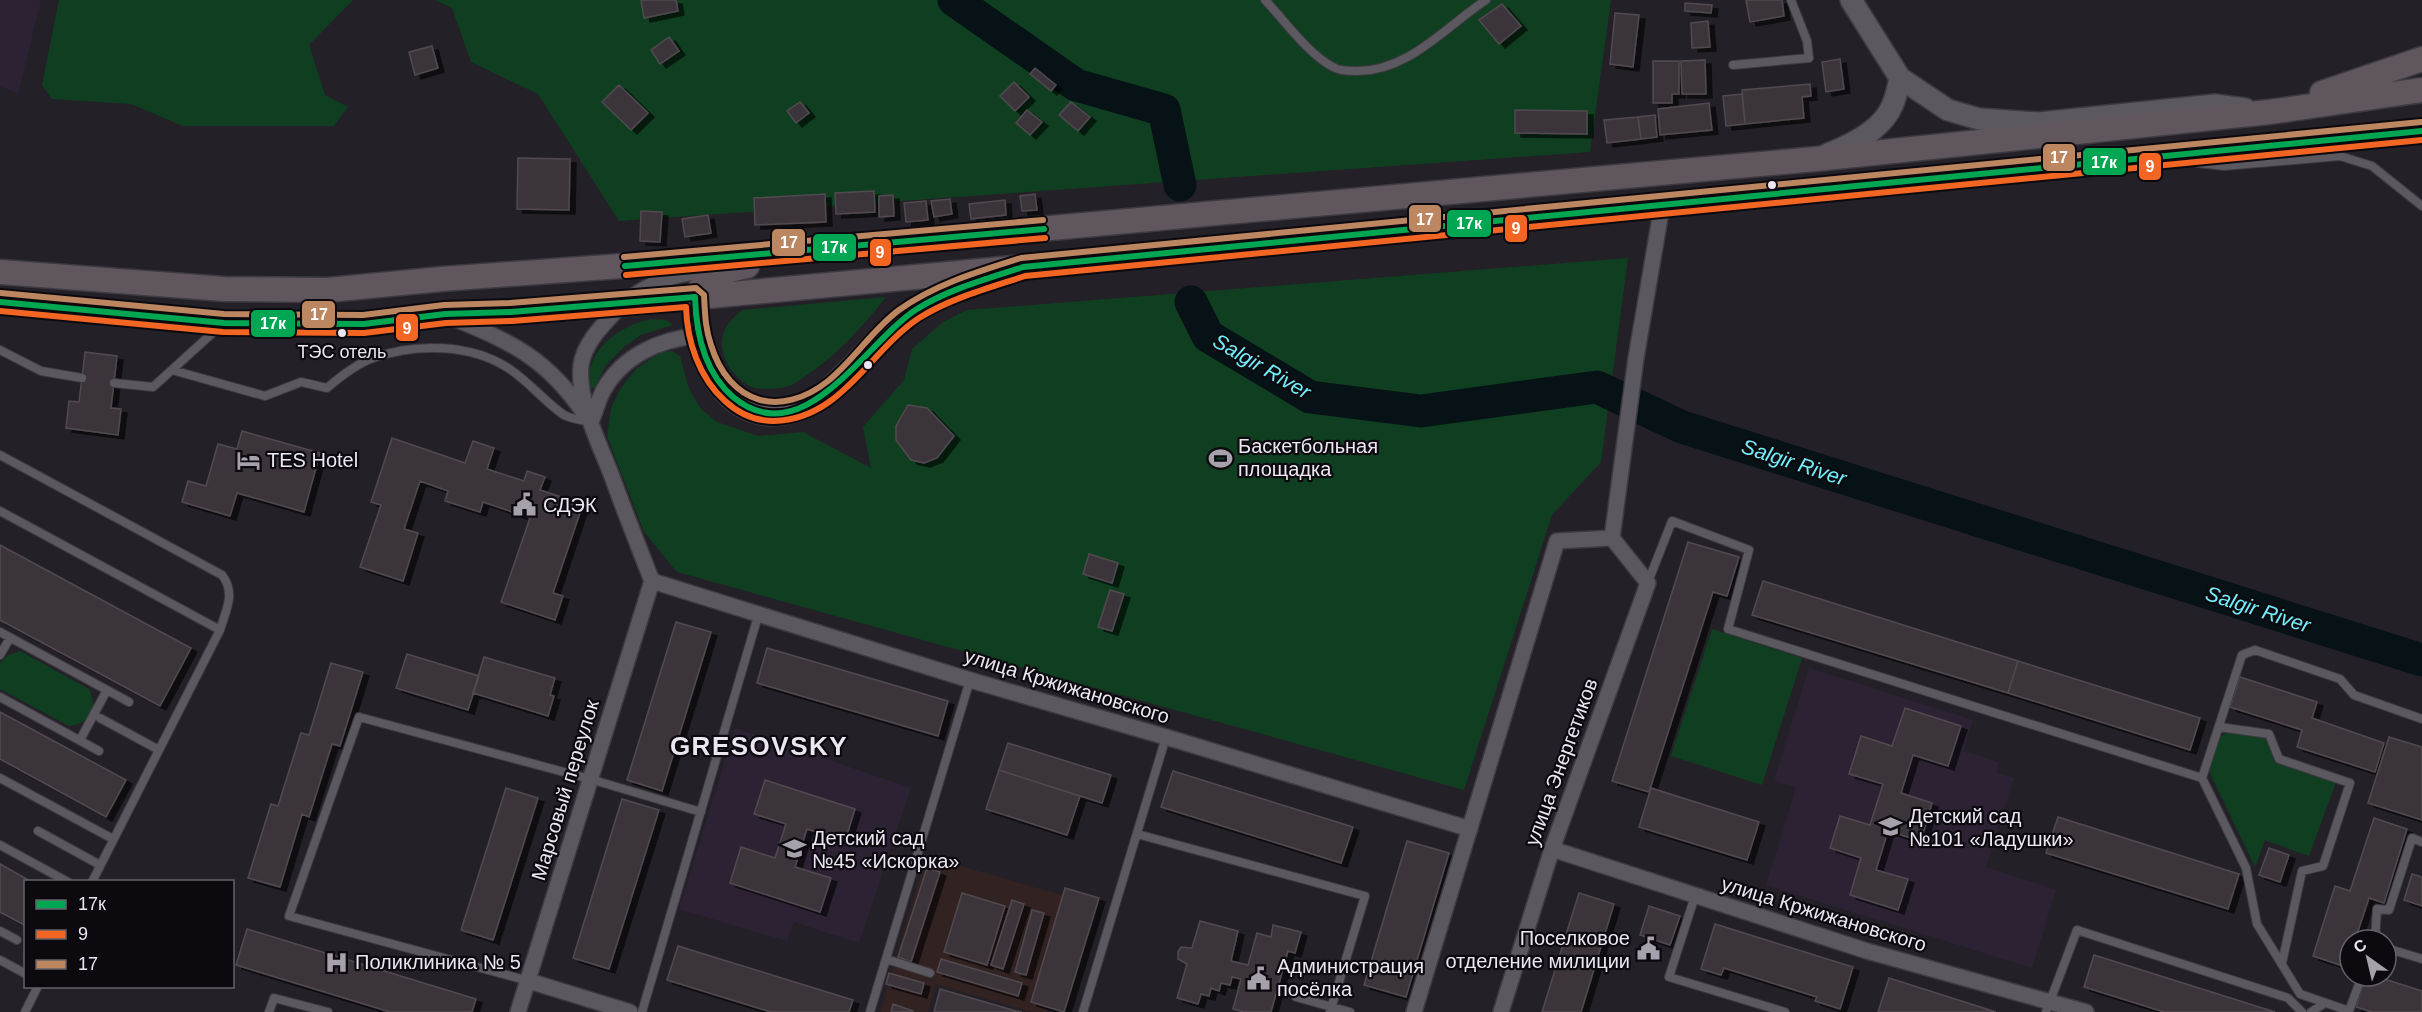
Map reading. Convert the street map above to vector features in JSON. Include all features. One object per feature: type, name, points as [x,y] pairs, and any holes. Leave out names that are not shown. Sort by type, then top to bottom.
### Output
[{"type":"main road","points":[[2268,112],[2422,59]]},
{"type":"main road","points":[[0,272],[224,289],[328,290],[885,243],[1816,159],[2268,112],[2422,90]]},
{"type":"main road","points":[[0,302],[224,323],[364,324],[445,314],[623,304],[1023,267],[2422,131]]},
{"type":"main road","points":[[885,243],[742,267],[709,279],[695,297],[697,336],[705,359],[716,378],[730,395],[747,407],[773,413],[792,410],[820,397],[836,386],[875,343],[916,309],[954,290],[1023,267]]},
{"type":"street","points":[[1851,0],[1900,78],[1948,110],[1979,119],[2039,123],[2215,105],[2268,112]]},
{"type":"street","points":[[1816,159],[1853,144],[1876,126],[1892,108],[1900,78]]},
{"type":"street","points":[[1648,583],[1611,538],[1636,358],[1662,206]]},
{"type":"street","points":[[652,581],[591,422],[581,385],[581,363],[590,342],[623,304],[663,279],[679,274],[742,267]]},
{"type":"street","points":[[445,314],[522,349],[566,386],[591,422]]},
{"type":"street","points":[[591,422],[604,390],[620,369],[639,353],[662,341],[697,336]]},
{"type":"street","points":[[1414,1012],[1557,541],[1611,538]]},
{"type":"street","name":"улица Кржижановского","points":[[652,581],[758,616],[1470,829]]},
{"type":"street","name":"Марсовый переулок","points":[[518,1012],[652,581]]},
{"type":"street","name":"улица Энергетиков","points":[[1501,1012],[1552,849],[1648,583]]},
{"type":"street","name":"улица Кржижановского","points":[[1552,849],[2047,1007],[2086,1012]]},
{"type":"street","points":[[529,981],[607,1009],[630,1012]]},
{"type":"lane","points":[[1265,0],[1318,57],[1335,69],[1375,71],[1394,65],[1410,56],[1486,0]]},
{"type":"lane","points":[[1733,65],[1809,58],[1807,41],[1791,0]]},
{"type":"lane","points":[[2155,157],[2224,166],[2340,156],[2372,166],[2422,206]]},
{"type":"lane","points":[[114,383],[153,387],[224,323]]},
{"type":"lane","points":[[172,370],[265,396],[301,382],[327,388],[345,373],[371,358],[400,351],[447,348],[496,361],[513,371],[566,416],[591,422]]},
{"type":"lane","points":[[0,350],[41,371],[82,378]]},
{"type":"lane","points":[[0,455],[222,575],[229,584],[231,596],[220,630],[93,880]]},
{"type":"lane","points":[[0,512],[220,630]]},
{"type":"lane","points":[[1648,583],[1672,521],[1749,550],[1728,629],[2202,778]]},
{"type":"lane","points":[[642,1012],[758,616]]},
{"type":"lane","points":[[0,632],[129,702]]},
{"type":"lane","points":[[0,656],[10,638]]},
{"type":"lane","points":[[2357,988],[2348,1011],[2300,994],[2257,924],[2246,868],[2202,778],[2242,655],[2254,650],[2340,679],[2354,695],[2422,719]]},
{"type":"lane","points":[[870,1012],[970,680]]},
{"type":"lane","points":[[80,740],[107,690]]},
{"type":"lane","points":[[0,697],[99,750]]},
{"type":"lane","points":[[529,981],[289,916],[359,717],[590,779],[701,812]]},
{"type":"lane","points":[[100,718],[159,750]]},
{"type":"lane","points":[[2219,727],[2269,734],[2279,759],[2350,783],[2323,866],[2302,871],[2282,963]]},
{"type":"lane","points":[[1083,1012],[1166,737]]},
{"type":"lane","points":[[0,778],[113,839]]},
{"type":"lane","points":[[38,831],[100,865]]},
{"type":"lane","points":[[1137,834],[1365,896],[1331,1009]]},
{"type":"lane","points":[[2376,928],[2377,909],[2389,910],[2412,838],[2422,842]]},
{"type":"lane","points":[[0,844],[64,880]]},
{"type":"lane","points":[[1695,896],[1669,977],[1785,1012]]},
{"type":"lane","points":[[2047,1007],[2077,930],[2288,998],[2302,1012]]},
{"type":"lane","points":[[0,931],[17,940]]},
{"type":"lane","points":[[2398,952],[2422,959]]},
{"type":"lane","points":[[886,959],[930,973]]},
{"type":"lane","points":[[0,960],[24,973]]},
{"type":"lane","points":[[25,1012],[37,988]]},
{"type":"lane","points":[[1296,997],[1331,1009],[1350,1012]]},
{"type":"lane","points":[[269,1012],[274,998],[328,1012]]},
{"type":"lane","points":[[2311,1012],[2325,1003]]},
{"type":"shaded area","points":[[0,0],[41,0],[18,94],[0,86]]},
{"type":"shaded area","name":"Детский сад №101 «Ладушки»","points":[[1809,668],[1973,720],[1963,751],[1999,762],[1996,772],[2014,778],[1986,867],[2056,890],[2032,968],[1766,885],[1796,788],[1774,780]]},
{"type":"shaded area","name":"Детский сад №45 «Искорка»","points":[[735,728],[911,788],[859,943],[794,922],[787,941],[679,909]]},
{"type":"shaded area","points":[[926,856],[1065,896],[1056,980],[1046,1012],[1032,1012],[936,984],[928,1012],[880,1012]]},
{"type":"green space","points":[[59,0],[353,0],[309,45],[325,95],[348,107],[334,126],[183,126],[131,104],[52,99],[42,85]]},
{"type":"green space","points":[[435,0],[1611,0],[1590,152],[619,221],[538,94],[471,62],[452,8]]},
{"type":"green space","points":[[1628,258],[1601,462],[1552,515],[1464,790],[677,572],[644,532],[607,436],[611,408],[621,388],[636,369],[660,353],[672,351],[680,356],[688,386],[700,408],[717,422],[758,436],[803,432],[871,468],[863,427],[904,380],[912,349],[943,322],[967,310]]},
{"type":"green space","points":[[886,297],[838,350],[795,384],[770,389],[752,387],[739,379],[728,366],[722,350],[724,331],[742,310]]},
{"type":"green space","points":[[651,319],[666,320],[673,325],[641,335],[625,346],[606,365],[595,387],[590,390],[588,387],[589,373],[593,361],[606,342],[627,328]]},
{"type":"green space","points":[[1712,629],[1802,658],[1762,785],[1671,756]]},
{"type":"green space","points":[[20,651],[89,689],[93,702],[87,718],[76,725],[69,726],[0,689],[0,663],[8,655]]},
{"type":"green space","points":[[2238,727],[2265,737],[2275,763],[2336,782],[2309,856],[2265,840],[2255,867],[2207,767],[2216,739]]},
{"type":"building","points":[[641,0],[676,0],[678,11],[644,18]]},
{"type":"building","points":[[1746,0],[1782,0],[1784,16],[1750,22]]},
{"type":"building","points":[[1685,3],[1712,5],[1711,13],[1685,11]]},
{"type":"building","points":[[1502,4],[1521,26],[1499,44],[1479,20]]},
{"type":"building","points":[[1615,13],[1639,15],[1633,67],[1610,64]]},
{"type":"building","points":[[1708,21],[1710,47],[1692,48],[1691,23]]},
{"type":"building","points":[[669,37],[679,51],[660,64],[651,50]]},
{"type":"building","points":[[432,46],[438,68],[415,75],[409,52]]},
{"type":"building","points":[[1840,59],[1844,89],[1826,92],[1822,62]]},
{"type":"building","points":[[1705,60],[1706,94],[1682,94],[1681,61]]},
{"type":"building","points":[[1653,61],[1679,61],[1679,94],[1672,94],[1672,103],[1653,103]]},
{"type":"building","points":[[1035,68],[1056,85],[1051,91],[1030,74]]},
{"type":"building","points":[[1014,82],[1029,97],[1015,111],[1000,96]]},
{"type":"building","points":[[1810,84],[1811,96],[1802,97],[1804,118],[1745,124],[1742,90]]},
{"type":"building","points":[[619,85],[648,113],[631,130],[602,102]]},
{"type":"building","points":[[1742,94],[1745,124],[1726,126],[1723,96]]},
{"type":"building","points":[[800,102],[809,113],[796,123],[787,111]]},
{"type":"building","points":[[1071,102],[1090,117],[1078,131],[1059,115]]},
{"type":"building","points":[[1709,103],[1712,130],[1660,135],[1658,109]]},
{"type":"building","points":[[1027,110],[1042,122],[1030,135],[1016,123]]},
{"type":"building","points":[[1515,110],[1587,111],[1587,134],[1515,133]]},
{"type":"building","points":[[1655,115],[1657,137],[1641,139],[1638,117]]},
{"type":"building","points":[[1638,117],[1641,139],[1607,143],[1604,120]]},
{"type":"building","points":[[518,158],[570,159],[569,210],[517,209]]},
{"type":"building","points":[[874,191],[875,212],[836,214],[835,193]]},
{"type":"building","points":[[825,194],[826,222],[755,225],[754,198]]},
{"type":"building","points":[[1035,194],[1037,210],[1022,211],[1020,196]]},
{"type":"building","points":[[893,195],[894,216],[879,217],[879,196]]},
{"type":"building","points":[[950,199],[952,214],[934,217],[931,201]]},
{"type":"building","points":[[1005,200],[1006,215],[971,219],[969,204]]},
{"type":"building","points":[[926,201],[928,220],[906,222],[904,203]]},
{"type":"building","points":[[641,211],[662,212],[660,242],[640,241]]},
{"type":"building","points":[[708,215],[711,233],[685,237],[682,219]]},
{"type":"building","points":[[85,352],[117,356],[111,408],[121,409],[118,435],[66,428],[69,401],[79,402]]},
{"type":"building","points":[[908,405],[927,408],[954,436],[937,458],[924,463],[911,460],[896,440],[896,426]]},
{"type":"building","points":[[242,431],[320,453],[304,512],[237,493],[230,516],[182,502],[188,481],[206,486],[218,444],[237,449]]},
{"type":"building","points":[[392,438],[465,463],[473,441],[494,448],[487,469],[524,481],[527,471],[545,477],[540,490],[583,504],[553,593],[563,596],[555,620],[501,602],[530,518],[483,502],[480,512],[445,501],[448,491],[420,481],[404,529],[418,533],[403,581],[360,567],[381,505],[371,502]]},
{"type":"building","points":[[1688,542],[1739,557],[1727,596],[1713,592],[1649,792],[1612,781]]},
{"type":"building","points":[[0,545],[191,648],[160,706],[0,620]]},
{"type":"building","points":[[1089,554],[1118,563],[1112,583],[1083,574]]},
{"type":"building","points":[[1763,581],[2018,661],[2008,693],[1752,615]]},
{"type":"building","points":[[1110,590],[1124,594],[1112,631],[1098,627]]},
{"type":"building","points":[[676,622],[711,632],[662,791],[627,780]]},
{"type":"building","points":[[767,648],[948,701],[938,736],[757,683]]},
{"type":"building","points":[[407,654],[479,676],[468,710],[396,688]]},
{"type":"building","points":[[484,657],[555,678],[550,695],[554,696],[548,716],[473,693]]},
{"type":"building","points":[[2018,661],[2200,718],[2190,750],[2008,693]]},
{"type":"building","points":[[331,663],[363,672],[340,746],[332,744],[309,817],[302,814],[280,887],[248,878],[271,804],[278,806],[301,733],[309,735]]},
{"type":"building","points":[[2240,677],[2317,702],[2312,718],[2384,743],[2375,772],[2297,747],[2302,730],[2230,707]]},
{"type":"building","points":[[1905,708],[1961,726],[1948,766],[1913,755],[1901,793],[1932,803],[1921,841],[1888,831],[1876,870],[1908,879],[1898,910],[1850,895],[1861,858],[1830,848],[1840,816],[1870,825],[1883,784],[1849,774],[1861,736],[1892,746]]},
{"type":"building","points":[[0,712],[126,780],[106,817],[0,759]]},
{"type":"building","points":[[2389,737],[2422,747],[2422,820],[2368,803]]},
{"type":"building","points":[[1008,743],[1111,775],[1102,803],[999,770]]},
{"type":"building","points":[[999,770],[1080,796],[1067,835],[986,809]]},
{"type":"building","points":[[1173,771],[1353,827],[1341,863],[1161,807]]},
{"type":"building","points":[[765,780],[855,809],[845,841],[807,829],[795,867],[831,878],[820,912],[730,883],[741,847],[775,858],[786,824],[754,814]]},
{"type":"building","points":[[506,788],[538,798],[493,940],[461,930]]},
{"type":"building","points":[[1651,788],[1759,822],[1747,860],[1639,827]]},
{"type":"building","points":[[622,799],[659,810],[609,969],[573,958]]},
{"type":"building","points":[[2058,817],[2239,874],[2228,909],[2046,853]]},
{"type":"building","points":[[2374,818],[2407,829],[2384,903],[2369,898],[2359,928],[2338,928],[2338,964],[2313,956],[2335,886],[2350,891]]},
{"type":"building","points":[[1407,841],[1449,853],[1406,997],[1364,985]]},
{"type":"building","points":[[2269,848],[2289,855],[2280,882],[2259,875]]},
{"type":"building","points":[[0,864],[28,880],[24,880],[24,925],[0,912]]},
{"type":"building","points":[[927,868],[940,872],[911,962],[898,957]]},
{"type":"building","points":[[2412,874],[2422,877],[2422,906],[2404,900]]},
{"type":"building","points":[[1065,888],[1099,898],[1064,1012],[1031,1002]]},
{"type":"building","points":[[962,893],[1005,906],[987,965],[944,952]]},
{"type":"building","points":[[1579,893],[1614,904],[1581,1012],[1542,1012]]},
{"type":"building","points":[[1012,900],[1024,904],[1003,969],[991,965]]},
{"type":"building","points":[[1649,906],[1680,916],[1670,945],[1640,935]]},
{"type":"building","points":[[1032,910],[1044,913],[1026,975],[1015,972]]},
{"type":"building","points":[[1200,921],[1238,931],[1231,961],[1248,965],[1257,933],[1271,937],[1273,925],[1301,932],[1295,953],[1288,951],[1271,1012],[1244,1012],[1233,1009],[1241,979],[1232,977],[1230,985],[1221,983],[1219,991],[1211,988],[1209,996],[1201,994],[1198,1004],[1177,998],[1187,964],[1178,959],[1178,952],[1181,947],[1192,948]]},
{"type":"building","points":[[1715,924],[1853,967],[1840,1009],[1815,1001],[1817,997],[1724,968],[1721,975],[1701,969]]},
{"type":"building","points":[[247,929],[476,999],[472,1012],[390,1012],[236,965]]},
{"type":"building","points":[[678,946],[853,1000],[849,1012],[771,1012],[667,980]]},
{"type":"building","points":[[2094,955],[2275,1012],[2164,1012],[2084,987]]},
{"type":"building","points":[[941,959],[1022,983],[1018,996],[937,972]]},
{"type":"building","points":[[889,973],[924,983],[921,994],[886,984]]},
{"type":"building","points":[[1889,978],[1996,1012],[1878,1012]]},
{"type":"building","points":[[2398,983],[2422,991],[2422,1012],[2372,1012],[2356,1007],[2362,988],[2398,988]]},
{"type":"building","points":[[940,989],[1016,1011],[1022,1012],[934,1012]]},
{"type":"building","points":[[893,1004],[913,1011],[891,1012]]},
{"type":"waterway","name":"Salgir River","points":[[954,0],[1076,85],[1164,110],[1180,185]]},
{"type":"waterway","name":"Salgir River","points":[[1191,302],[1208,336],[1310,397],[1421,411],[1597,387],[1682,427],[2422,660]]},
{"type":"transit line","name":"17","points":[[1,293],[224,314],[363,315],[444,305],[510,303],[696,288],[704,295],[706,326],[711,345],[719,365],[730,381],[743,392],[758,399],[775,402],[792,400],[810,393],[828,381],[889,318],[913,301],[958,279],[1021,258],[2421,122]]},
{"type":"transit line","name":"17к","points":[[0,302],[224,323],[364,324],[445,314],[511,312],[695,297],[697,324],[703,351],[708,364],[723,387],[733,397],[759,411],[785,413],[809,404],[832,387],[897,324],[917,309],[955,290],[1023,267],[2422,131]]},
{"type":"transit line","name":"9","points":[[0,311],[223,332],[364,333],[446,323],[512,321],[686,307],[689,333],[696,358],[716,392],[730,406],[742,413],[760,420],[774,421],[798,417],[818,409],[837,396],[901,332],[931,311],[957,299],[1025,276],[2422,140]]},
{"type":"transit line","name":"17","points":[[624,257],[1043,220]]},
{"type":"transit line","name":"17к","points":[[625,266],[1044,229]]},
{"type":"transit line","name":"9","points":[[626,275],[1045,238]]},
{"type":"place","name":"ТЭС отель","points":[[342,333]]},
{"type":"place","name":"Баскетбольная площадка","points":[[1220,458]]},
{"type":"place","name":"TES Hotel","points":[[249,460]]},
{"type":"place","name":"СДЭК","points":[[525,505]]},
{"type":"place","name":"Детский сад №101 «Ладушки»","points":[[1891,827]]},
{"type":"place","name":"Детский сад №45 «Искорка»","points":[[794,849]]},
{"type":"place","name":"Поселковое отделение милиции","points":[[1648,949]]},
{"type":"place","name":"Поликлиника № 5","points":[[337,962]]},
{"type":"place","name":"Администрация посёлка","points":[[1259,978]]},
{"type":"district","name":"GRESOVSKY","points":[[759,746]]}]
